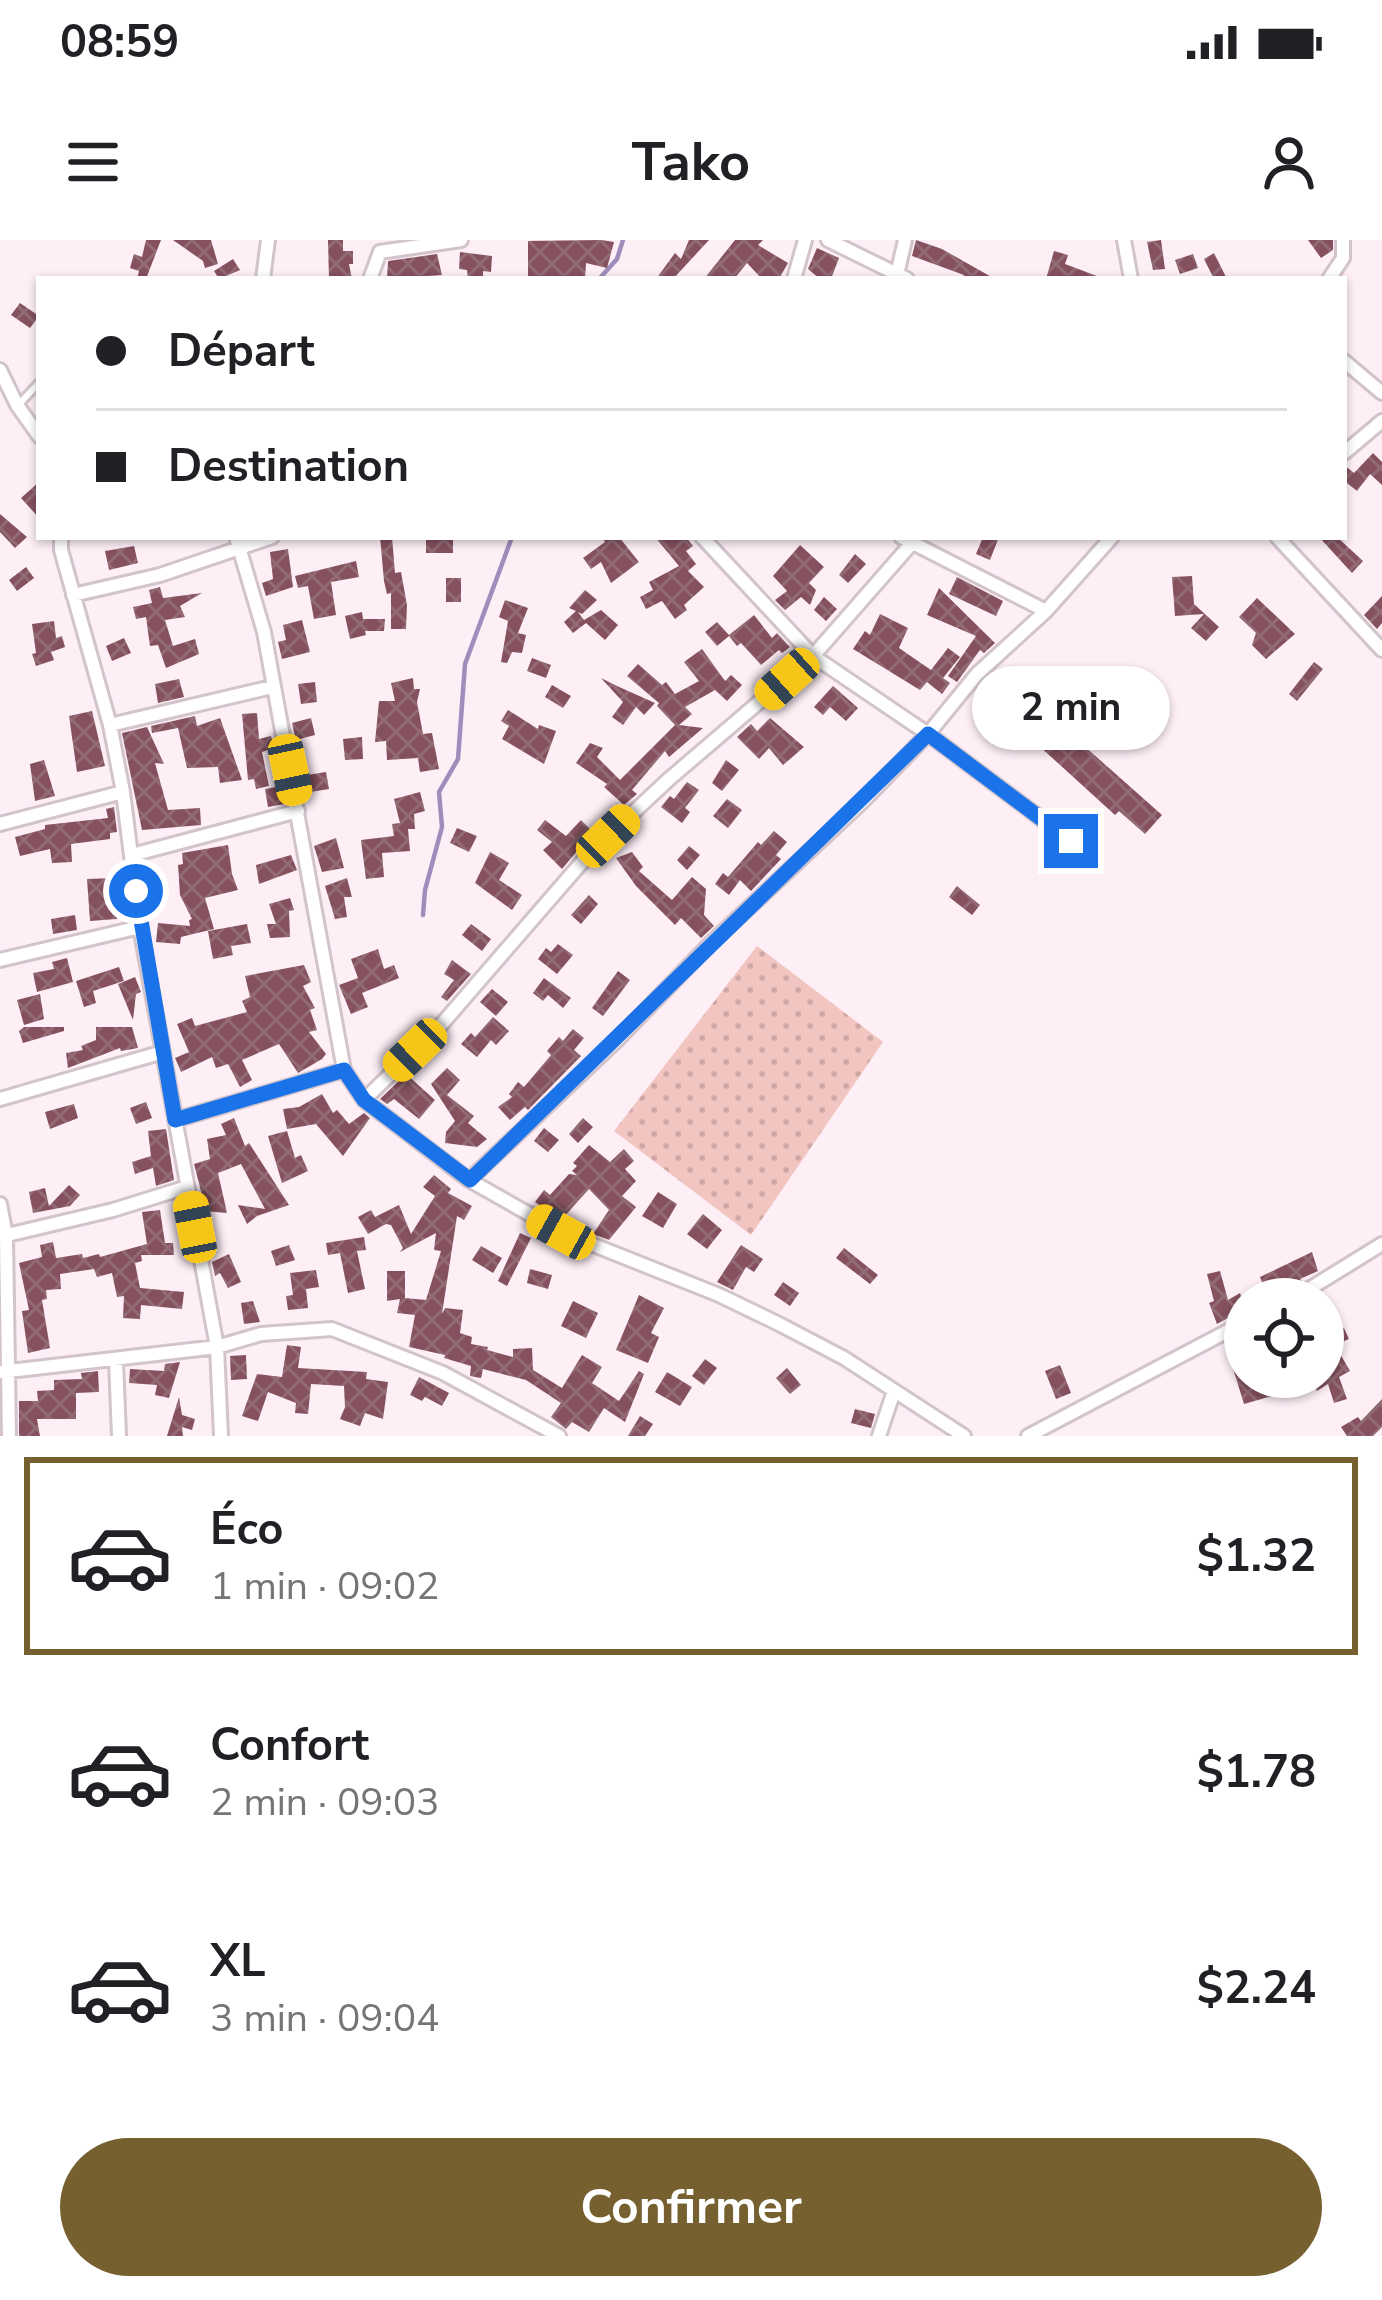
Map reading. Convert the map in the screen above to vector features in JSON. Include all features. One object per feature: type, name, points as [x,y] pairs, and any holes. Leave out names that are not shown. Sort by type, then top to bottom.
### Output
[{"type":"street","points":[[263,276],[268,240]]},
{"type":"street","points":[[371,276],[380,252],[461,240]]},
{"type":"street","points":[[795,276],[805,240]]},
{"type":"street","points":[[828,240],[898,276]]},
{"type":"street","points":[[900,276],[905,240]]},
{"type":"street","points":[[1124,240],[1130,276]]},
{"type":"street","points":[[1331,276],[1343,258],[1343,240]]},
{"type":"street","points":[[1347,364],[1382,393]]},
{"type":"street","points":[[0,370],[36,432]]},
{"type":"street","points":[[1347,451],[1382,422]]},
{"type":"street","points":[[63,540],[123,792],[140,927],[217,1347],[220,1436]]},
{"type":"street","points":[[705,540],[813,656],[928,734],[1071,841]]},
{"type":"street","points":[[364,1100],[440,1025],[589,854],[813,656],[906,540],[1046,610]]},
{"type":"street","points":[[470,1180],[928,734],[977,674],[1046,610],[1109,540]]},
{"type":"street","points":[[1280,540],[1382,650]]},
{"type":"street","points":[[73,595],[160,575],[237,543],[264,632],[344,1070],[364,1100],[470,1180],[561,1232],[779,1324],[964,1436]]},
{"type":"street","points":[[110,724],[272,687]]},
{"type":"street","points":[[0,824],[123,792]]},
{"type":"street","points":[[132,855],[298,811]]},
{"type":"street","points":[[0,960],[140,927]]},
{"type":"street","points":[[0,1099],[163,1052]]},
{"type":"street","points":[[175,1120],[344,1070]]},
{"type":"street","points":[[3,1236],[187,1187]]},
{"type":"street","points":[[0,1204],[9,1436]]},
{"type":"street","points":[[1327,1278],[1382,1244]]},
{"type":"street","points":[[3,1371],[116,1361],[217,1347],[261,1334],[332,1329],[443,1373],[559,1436]]},
{"type":"street","points":[[1028,1436],[1224,1333]]},
{"type":"street","points":[[116,1361],[119,1436]]},
{"type":"street","points":[[879,1436],[894,1390]]},
{"type":"lane","points":[[17,405],[36,386]]},
{"type":"shaded area","points":[[757,946],[883,1042],[751,1235],[614,1131]]},
{"type":"building","points":[[146,240],[161,240],[147,276],[138,276],[139,271],[130,268],[134,254],[142,257]]},
{"type":"building","points":[[173,240],[211,240],[218,264],[205,268],[203,261]]},
{"type":"building","points":[[328,240],[343,240],[343,251],[353,251],[351,276],[329,276]]},
{"type":"building","points":[[689,240],[709,240],[676,276],[658,276],[675,253],[681,259]]},
{"type":"building","points":[[735,240],[763,240],[758,245],[788,263],[781,276],[759,276],[747,263],[736,276],[706,276]]},
{"type":"building","points":[[916,240],[990,276],[964,276],[912,256]]},
{"type":"building","points":[[1161,240],[1165,269],[1153,270],[1147,242]]},
{"type":"building","points":[[1308,240],[1333,240],[1333,250],[1321,258]]},
{"type":"building","points":[[528,241],[614,242],[607,268],[586,263],[585,276],[528,276]]},
{"type":"building","points":[[817,248],[839,258],[832,276],[816,276],[808,269]]},
{"type":"building","points":[[1054,251],[1068,255],[1065,264],[1097,276],[1047,276]]},
{"type":"building","points":[[460,252],[492,256],[491,272],[483,271],[483,276],[468,276],[467,270],[459,269]]},
{"type":"building","points":[[1214,253],[1226,276],[1212,276],[1204,259]]},
{"type":"building","points":[[437,254],[442,275],[387,276],[388,261]]},
{"type":"building","points":[[1193,254],[1198,268],[1180,274],[1175,260]]},
{"type":"building","points":[[233,259],[240,270],[226,276],[214,271]]},
{"type":"building","points":[[20,303],[36,314],[36,320],[30,328],[11,315]]},
{"type":"building","points":[[1373,453],[1382,462],[1382,485],[1370,474],[1357,491],[1347,483],[1347,467],[1354,473]]},
{"type":"building","points":[[36,485],[36,515],[21,498]]},
{"type":"building","points":[[0,514],[27,537],[15,548],[0,532]]},
{"type":"building","points":[[380,540],[392,540],[395,573],[401,572],[407,605],[406,629],[391,629],[391,593],[387,594]]},
{"type":"building","points":[[426,540],[453,540],[453,553],[426,553]]},
{"type":"building","points":[[621,540],[639,562],[611,583],[601,562],[591,569],[583,558],[605,542]]},
{"type":"building","points":[[657,540],[688,540],[693,546],[686,551],[696,564],[688,571],[704,587],[675,619],[662,601],[646,609],[640,597],[653,590],[649,582],[679,566]]},
{"type":"building","points":[[982,540],[998,540],[990,560],[976,554]]},
{"type":"building","points":[[1322,540],[1340,540],[1363,561],[1352,573]]},
{"type":"building","points":[[800,545],[824,567],[809,583],[816,590],[810,605],[801,597],[785,610],[775,600],[787,591],[773,576]]},
{"type":"building","points":[[134,546],[138,563],[109,570],[105,551]]},
{"type":"building","points":[[288,549],[293,587],[266,596],[262,583],[273,579],[270,552]]},
{"type":"building","points":[[855,554],[866,564],[848,583],[839,575]]},
{"type":"building","points":[[356,561],[359,577],[331,582],[336,615],[314,619],[308,586],[298,588],[295,576]]},
{"type":"building","points":[[26,567],[34,578],[17,591],[9,580]]},
{"type":"building","points":[[1192,576],[1194,604],[1219,627],[1206,641],[1191,628],[1204,614],[1175,616],[1172,577]]},
{"type":"building","points":[[957,577],[1003,601],[996,616],[949,594]]},
{"type":"building","points":[[446,578],[461,578],[461,602],[446,602]]},
{"type":"building","points":[[160,587],[163,598],[202,593],[180,606],[185,617],[165,620],[173,646],[195,639],[199,654],[166,668],[158,645],[150,646],[146,617],[136,619],[133,607],[152,603],[149,590]]},
{"type":"building","points":[[939,588],[995,643],[984,653],[980,650],[957,682],[948,676],[976,636],[927,615]]},
{"type":"building","points":[[585,590],[597,600],[582,614],[578,612],[584,620],[601,610],[618,625],[605,640],[586,623],[573,633],[564,622],[576,611],[569,608]]},
{"type":"building","points":[[1382,596],[1382,623],[1377,629],[1364,615]]},
{"type":"building","points":[[824,597],[837,609],[826,621],[814,610]]},
{"type":"building","points":[[1257,598],[1295,634],[1266,659],[1252,645],[1256,633],[1239,617]]},
{"type":"building","points":[[505,600],[528,608],[518,633],[526,635],[522,653],[512,652],[507,663],[501,662],[508,621],[499,617]]},
{"type":"building","points":[[362,612],[363,619],[385,619],[384,631],[365,631],[366,635],[350,639],[345,616]]},
{"type":"building","points":[[880,614],[908,628],[899,648],[931,670],[948,648],[960,657],[943,678],[950,683],[942,694],[927,682],[920,690],[853,649],[865,631],[870,635]]},
{"type":"building","points":[[754,615],[772,638],[777,633],[790,647],[761,665],[741,643],[737,646],[729,636],[717,646],[705,632],[717,622],[729,635]]},
{"type":"building","points":[[302,620],[310,652],[282,659],[278,642],[286,640],[283,625]]},
{"type":"building","points":[[54,621],[56,638],[62,636],[65,647],[51,652],[54,660],[36,666],[32,624]]},
{"type":"building","points":[[124,638],[131,653],[112,661],[106,646]]},
{"type":"building","points":[[702,649],[725,681],[731,675],[742,685],[727,701],[715,690],[685,707],[692,714],[679,725],[703,728],[669,757],[665,751],[632,790],[637,794],[624,805],[604,787],[607,784],[576,763],[590,743],[603,748],[597,757],[620,780],[675,725],[659,703],[627,676],[638,664],[662,685],[666,682],[675,694],[699,681],[684,662]]},
{"type":"building","points":[[532,658],[551,665],[546,678],[527,671]]},
{"type":"building","points":[[1314,662],[1323,669],[1297,701],[1289,694]]},
{"type":"building","points":[[413,678],[414,689],[420,689],[417,702],[423,734],[432,733],[439,769],[420,772],[418,758],[387,760],[386,741],[375,742],[379,701],[395,701],[391,683]]},
{"type":"building","points":[[601,678],[655,703],[644,715],[636,707],[623,725],[612,717],[623,702]]},
{"type":"building","points":[[179,679],[184,697],[158,703],[155,684]]},
{"type":"building","points":[[315,682],[317,702],[301,704],[298,684]]},
{"type":"building","points":[[1013,683],[1162,815],[1145,834],[1119,811],[1115,815],[1004,714],[987,733],[977,724]]},
{"type":"building","points":[[552,685],[571,696],[563,708],[545,697]]},
{"type":"building","points":[[833,686],[858,708],[846,721],[830,707],[823,715],[814,707]]},
{"type":"building","points":[[508,710],[538,729],[539,725],[556,731],[544,764],[502,739],[509,726],[501,721]]},
{"type":"building","points":[[92,711],[105,766],[77,772],[69,716]]},
{"type":"building","points":[[257,713],[259,739],[271,736],[274,748],[262,752],[269,786],[256,789],[254,779],[248,780],[242,714]]},
{"type":"building","points":[[195,716],[197,726],[220,718],[242,780],[220,783],[218,767],[187,768],[178,728],[152,733],[151,726]]},
{"type":"building","points":[[311,718],[315,735],[296,740],[292,723]]},
{"type":"building","points":[[770,718],[804,747],[783,765],[769,748],[759,759],[737,737],[751,724],[757,731]]},
{"type":"building","points":[[147,727],[164,764],[155,763],[168,810],[200,808],[201,825],[142,830],[122,733]]},
{"type":"building","points":[[362,737],[363,759],[345,760],[343,739]]},
{"type":"building","points":[[44,760],[55,796],[35,801],[30,764]]},
{"type":"building","points":[[726,760],[739,770],[722,791],[712,783]]},
{"type":"building","points":[[326,772],[329,789],[304,793],[301,776]]},
{"type":"building","points":[[687,782],[699,790],[685,808],[690,812],[682,823],[661,807]]},
{"type":"building","points":[[281,786],[285,804],[268,807],[265,789]]},
{"type":"building","points":[[420,792],[425,811],[414,814],[415,829],[408,829],[410,851],[382,853],[384,877],[366,879],[361,840],[394,836],[392,824],[400,823],[394,799]]},
{"type":"building","points":[[727,799],[742,810],[728,828],[713,816]]},
{"type":"building","points":[[114,807],[117,832],[110,833],[110,839],[71,844],[72,862],[52,863],[50,849],[20,856],[15,837],[45,829],[45,825],[108,818],[106,809]]},
{"type":"building","points":[[545,820],[566,836],[581,820],[593,832],[562,869],[543,850],[552,842],[537,830]]},
{"type":"building","points":[[457,828],[477,836],[469,852],[450,843]]},
{"type":"building","points":[[774,831],[787,842],[776,855],[781,859],[751,891],[740,880],[729,895],[715,884],[723,873],[728,877]]},
{"type":"building","points":[[336,838],[344,868],[322,872],[314,846]]},
{"type":"building","points":[[228,845],[238,890],[205,898],[214,929],[181,937],[180,944],[156,942],[158,923],[190,926],[192,919],[180,895],[182,853]]},
{"type":"building","points":[[689,846],[700,855],[687,870],[677,860]]},
{"type":"building","points":[[490,852],[509,863],[499,880],[522,895],[512,910],[475,883]]},
{"type":"building","points":[[632,852],[643,867],[639,871],[672,900],[692,877],[706,889],[704,915],[714,926],[701,938],[681,918],[675,925],[616,858]]},
{"type":"building","points":[[291,855],[297,870],[259,884],[256,865]]},
{"type":"building","points":[[114,878],[117,919],[90,921],[87,879]]},
{"type":"building","points":[[347,878],[352,897],[344,897],[347,917],[335,919],[325,886]]},
{"type":"building","points":[[957,886],[980,905],[972,915],[949,897]]},
{"type":"building","points":[[589,895],[598,904],[581,924],[571,915]]},
{"type":"building","points":[[290,898],[294,910],[289,911],[290,937],[270,938],[267,924],[276,924],[269,904]]},
{"type":"building","points":[[75,915],[77,930],[53,934],[51,919]]},
{"type":"building","points":[[247,924],[251,943],[231,946],[233,955],[213,959],[208,931]]},
{"type":"building","points":[[471,924],[491,939],[482,951],[462,935]]},
{"type":"building","points":[[558,944],[573,955],[557,974],[538,959],[546,948],[551,952]]},
{"type":"building","points":[[378,949],[384,969],[394,965],[399,978],[362,993],[368,1007],[351,1014],[339,985],[358,978],[351,959]]},
{"type":"building","points":[[67,958],[73,982],[37,992],[33,973],[54,969],[52,962]]},
{"type":"building","points":[[452,960],[471,974],[447,1001],[441,997],[454,980],[444,974]]},
{"type":"building","points":[[304,965],[311,982],[303,986],[315,1008],[310,1010],[317,1030],[309,1032],[326,1054],[322,1059],[298,1073],[279,1044],[242,1060],[252,1080],[240,1087],[228,1064],[216,1068],[212,1057],[181,1072],[175,1058],[189,1052],[177,1024],[192,1018],[195,1026],[247,1012],[242,1001],[250,997],[245,976]]},
{"type":"building","points":[[119,967],[124,981],[93,991],[96,1003],[84,1007],[76,981]]},
{"type":"building","points":[[618,971],[630,980],[603,1016],[592,1008]]},
{"type":"building","points":[[135,977],[141,992],[136,994],[133,1020],[118,984]]},
{"type":"building","points":[[544,978],[571,998],[563,1008],[548,995],[543,1001],[533,993]]},
{"type":"building","points":[[492,989],[508,1002],[496,1016],[480,1002]]},
{"type":"building","points":[[40,994],[44,1019],[24,1025],[17,1000]]},
{"type":"building","points":[[493,1017],[509,1031],[496,1045],[491,1040],[477,1057],[461,1044],[471,1033],[475,1037]]},
{"type":"building","points":[[64,1027],[64,1031],[23,1043],[19,1031]]},
{"type":"building","points":[[96,1027],[132,1027],[138,1048],[120,1048],[68,1068],[66,1053],[83,1050],[81,1046],[96,1040]]},
{"type":"building","points":[[573,1029],[584,1038],[574,1050],[581,1056],[528,1110],[525,1107],[510,1120],[498,1107],[512,1097],[509,1094],[518,1082],[524,1087],[551,1055],[547,1051]]},
{"type":"building","points":[[447,1068],[460,1080],[447,1095],[474,1116],[468,1123],[487,1139],[477,1147],[445,1143],[446,1132],[455,1121],[431,1084]]},
{"type":"building","points":[[406,1074],[435,1100],[419,1119],[394,1099],[387,1104],[380,1099]]},
{"type":"building","points":[[322,1094],[333,1113],[337,1110],[349,1124],[364,1113],[370,1118],[343,1156],[316,1124],[287,1129],[283,1109],[299,1107]]},
{"type":"building","points":[[146,1102],[152,1118],[136,1124],[130,1108]]},
{"type":"building","points":[[74,1104],[78,1118],[50,1129],[45,1112]]},
{"type":"building","points":[[234,1118],[245,1146],[249,1143],[289,1205],[247,1224],[238,1205],[265,1209],[241,1164],[218,1173],[227,1213],[206,1211],[194,1164],[210,1159],[207,1139],[226,1135],[221,1124]]},
{"type":"building","points":[[583,1118],[593,1127],[578,1143],[569,1134]]},
{"type":"building","points":[[544,1128],[559,1140],[548,1152],[534,1141]]},
{"type":"building","points":[[166,1129],[174,1180],[156,1186],[153,1168],[135,1174],[132,1162],[151,1156],[148,1131]]},
{"type":"building","points":[[287,1131],[295,1158],[301,1155],[308,1171],[282,1183],[268,1136]]},
{"type":"building","points":[[589,1145],[610,1162],[624,1149],[634,1161],[625,1169],[636,1181],[622,1196],[636,1207],[609,1240],[593,1234],[609,1210],[589,1189],[561,1220],[535,1202],[544,1190],[550,1195],[569,1174],[577,1175],[573,1163]]},
{"type":"building","points":[[434,1175],[451,1189],[448,1193],[472,1206],[464,1220],[457,1216],[442,1314],[445,1308],[463,1310],[460,1333],[472,1337],[471,1344],[513,1357],[513,1349],[532,1348],[533,1370],[562,1388],[582,1355],[602,1367],[592,1383],[619,1401],[639,1371],[644,1374],[625,1422],[604,1408],[589,1432],[572,1422],[566,1429],[551,1417],[561,1403],[526,1380],[483,1369],[481,1378],[470,1376],[471,1366],[409,1347],[415,1315],[397,1313],[400,1299],[387,1301],[387,1271],[405,1271],[405,1298],[426,1300],[441,1251],[434,1250],[436,1233],[400,1252],[403,1248],[391,1225],[368,1234],[358,1217],[371,1210],[375,1217],[399,1205],[411,1234],[435,1196],[423,1187]]},
{"type":"building","points":[[69,1185],[80,1195],[70,1206],[33,1213],[29,1192],[45,1188],[49,1206]]},
{"type":"building","points":[[658,1192],[677,1204],[663,1228],[642,1216]]},
{"type":"building","points":[[160,1210],[165,1243],[173,1243],[174,1255],[141,1255],[142,1261],[135,1263],[140,1288],[184,1292],[182,1309],[141,1305],[140,1319],[123,1318],[124,1296],[117,1297],[112,1273],[97,1277],[94,1269],[60,1274],[61,1289],[46,1290],[47,1299],[42,1300],[50,1348],[28,1353],[22,1311],[29,1310],[19,1263],[42,1257],[40,1245],[53,1242],[56,1258],[100,1257],[147,1244],[142,1212]]},
{"type":"building","points":[[703,1214],[722,1230],[707,1249],[687,1234]]},
{"type":"building","points":[[520,1233],[531,1238],[507,1286],[498,1281]]},
{"type":"building","points":[[364,1237],[366,1250],[357,1251],[365,1289],[348,1293],[340,1253],[328,1255],[326,1243]]},
{"type":"building","points":[[289,1245],[295,1260],[276,1266],[271,1251]]},
{"type":"building","points":[[741,1245],[763,1259],[754,1272],[746,1267],[733,1290],[717,1282]]},
{"type":"building","points":[[481,1246],[502,1258],[493,1273],[472,1260]]},
{"type":"building","points":[[844,1248],[878,1275],[870,1284],[836,1258]]},
{"type":"building","points":[[1312,1252],[1318,1271],[1302,1278],[1260,1277]]},
{"type":"building","points":[[229,1254],[241,1282],[228,1288],[220,1273],[215,1276],[212,1262]]},
{"type":"building","points":[[530,1269],[552,1275],[548,1289],[527,1283]]},
{"type":"building","points":[[316,1270],[319,1287],[306,1289],[308,1308],[288,1310],[286,1296],[293,1295],[290,1273]]},
{"type":"building","points":[[1220,1271],[1224,1286],[1224,1320],[1217,1324],[1209,1303],[1214,1301],[1207,1274]]},
{"type":"building","points":[[783,1282],[799,1293],[790,1306],[774,1295]]},
{"type":"building","points":[[639,1295],[664,1308],[651,1333],[659,1337],[648,1363],[616,1350]]},
{"type":"building","points":[[253,1301],[260,1322],[244,1324],[241,1303]]},
{"type":"building","points":[[573,1301],[598,1313],[586,1338],[561,1326]]},
{"type":"building","points":[[287,1345],[301,1347],[298,1368],[367,1372],[366,1379],[388,1382],[383,1419],[365,1413],[360,1426],[340,1419],[344,1386],[311,1384],[308,1414],[295,1413],[296,1403],[268,1392],[258,1421],[242,1416],[257,1374],[282,1377]]},
{"type":"building","points":[[246,1355],[247,1379],[231,1380],[230,1356]]},
{"type":"building","points":[[705,1359],[717,1368],[704,1385],[692,1376]]},
{"type":"building","points":[[180,1362],[169,1398],[155,1395],[157,1385],[129,1383],[130,1369],[164,1371],[165,1364]]},
{"type":"building","points":[[1060,1365],[1071,1393],[1056,1399],[1045,1371]]},
{"type":"building","points":[[787,1368],[801,1385],[790,1394],[776,1378]]},
{"type":"building","points":[[98,1371],[99,1392],[76,1393],[76,1419],[37,1419],[40,1436],[19,1436],[19,1401],[38,1401],[37,1391],[54,1390],[54,1380],[82,1379],[81,1373]]},
{"type":"building","points":[[667,1372],[692,1387],[680,1406],[655,1392]]},
{"type":"building","points":[[419,1377],[449,1393],[442,1406],[410,1395]]},
{"type":"building","points":[[179,1397],[182,1415],[195,1419],[192,1430],[182,1427],[183,1436],[167,1436]]},
{"type":"building","points":[[1382,1399],[1382,1427],[1373,1436],[1347,1436],[1341,1427],[1358,1417],[1361,1421]]},
{"type":"building","points":[[855,1409],[875,1414],[871,1428],[851,1423]]},
{"type":"building","points":[[640,1416],[653,1424],[645,1436],[628,1436]]},
{"type":"waterway","points":[[602,276],[617,259],[623,240]]},
{"type":"waterway","points":[[423,915],[442,827],[439,792],[458,759],[465,664],[511,540]]},
{"type":"route","points":[[136,891],[175,1120],[344,1070],[364,1100],[470,1180],[928,734],[1071,841]]}]
